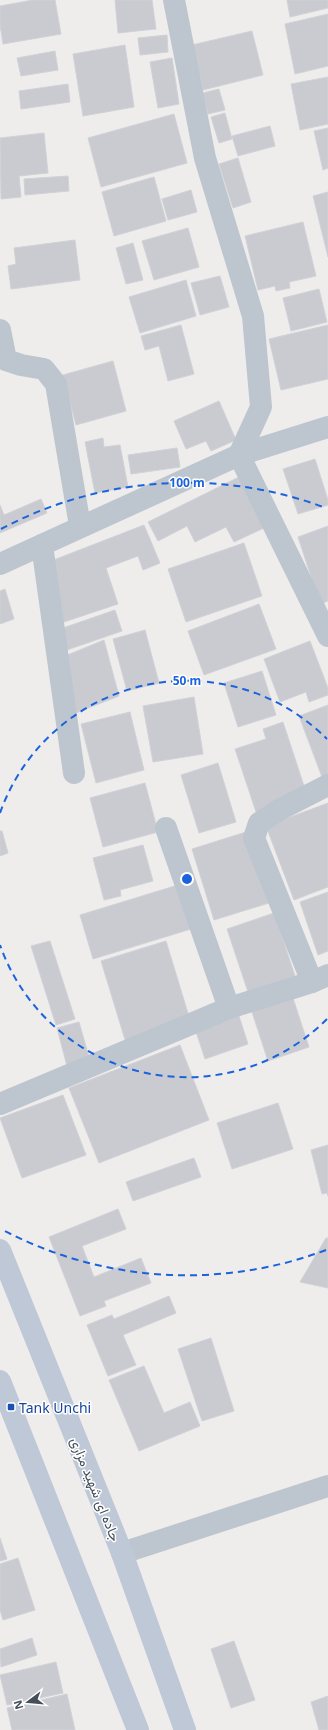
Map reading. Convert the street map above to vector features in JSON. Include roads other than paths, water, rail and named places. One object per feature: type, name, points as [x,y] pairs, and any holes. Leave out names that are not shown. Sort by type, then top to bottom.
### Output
[{"type":"main road","name":"جاده ای شهید مزاری","points":[[0,1250],[122,1553],[185,1730]]},
{"type":"main road","points":[[0,1381],[5,1409],[138,1730]]},
{"type":"street","points":[[174,0],[204,158],[253,316],[261,407],[239,455]]},
{"type":"street","points":[[0,330],[6,360],[21,365],[44,369],[56,384],[80,526]]},
{"type":"street","points":[[0,564],[80,526],[239,455],[328,427]]},
{"type":"street","points":[[239,455],[328,636]]},
{"type":"street","points":[[42,545],[74,773]]},
{"type":"street","points":[[0,1104],[229,1008],[320,979],[254,838],[258,823],[279,810],[328,785]]},
{"type":"street","points":[[166,828],[229,1008]]},
{"type":"street","points":[[122,1553],[328,1486]]},
{"type":"place","name":"Tank Unchi","points":[[11,1407]]}]
